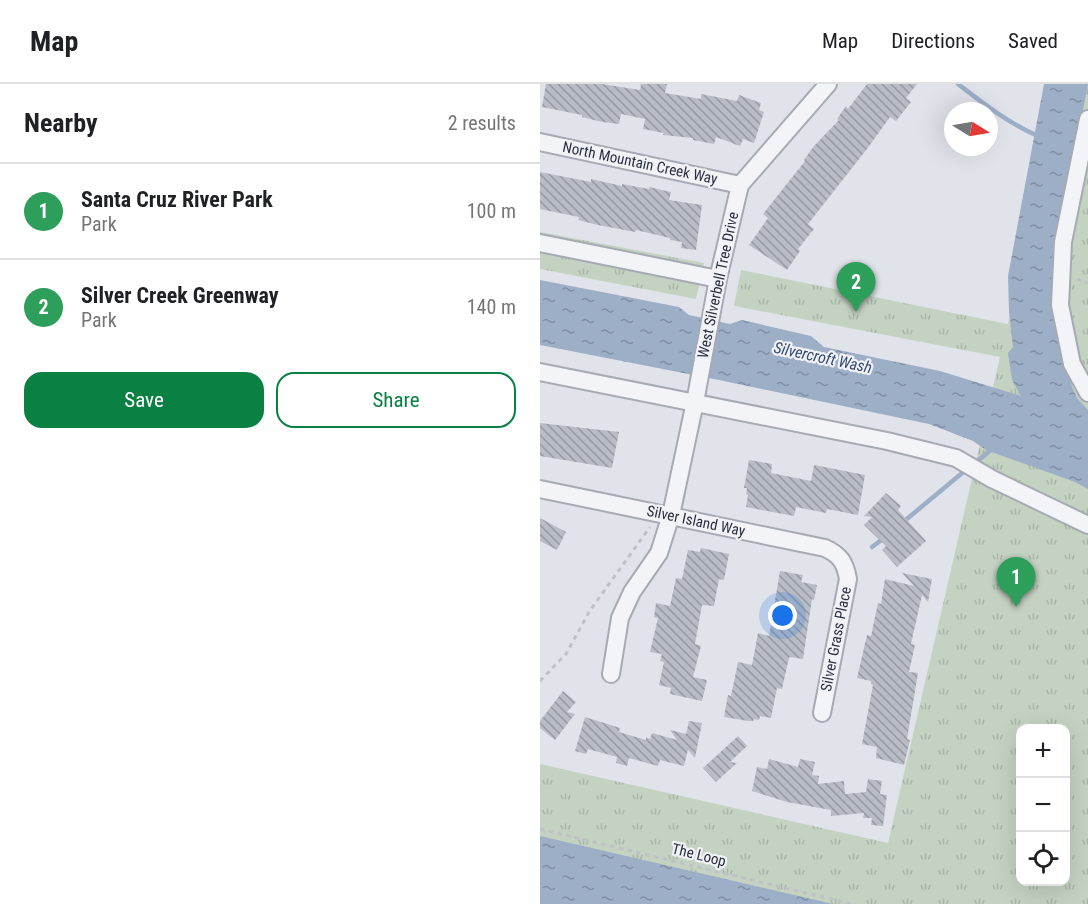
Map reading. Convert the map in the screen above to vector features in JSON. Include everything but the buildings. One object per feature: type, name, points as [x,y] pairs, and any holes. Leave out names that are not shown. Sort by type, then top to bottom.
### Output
[{"type":"street","name":"West Silverbell Tree Drive","points":[[611,674],[620,618],[632,592],[659,553],[665,514],[695,402],[710,317],[740,185],[828,84]]},
{"type":"street","points":[[1088,119],[1063,242],[1060,305],[1072,364],[1088,393]]},
{"type":"street","name":"North Mountain Creek Way","points":[[540,142],[740,185]]},
{"type":"street","points":[[540,243],[718,279]]},
{"type":"street","points":[[540,372],[887,441],[956,458],[992,479],[1088,525]]},
{"type":"street","name":"Silver Island Way","points":[[540,489],[825,548],[847,561]]},
{"type":"street","name":"Silver Grass Place","points":[[822,713],[846,595],[847,561]]},
{"type":"path","points":[[540,681],[566,654],[594,604],[665,514]]},
{"type":"path","name":"The Loop","points":[[540,829],[852,904]]},
{"type":"green space","points":[[1060,84],[1088,84],[1088,904],[540,904],[540,764],[888,843],[1000,357],[734,306],[741,270],[1008,324]]},
{"type":"green space","points":[[540,232],[704,263],[696,299],[540,269]]},
{"type":"water","name":"Silvercroft Wash","points":[[1044,84],[1088,84],[1057,246],[1052,288],[1058,336],[1064,347],[1072,387],[1077,398],[1088,410],[1088,489],[1075,482],[986,450],[973,441],[929,424],[540,345],[540,280],[679,307],[689,315],[730,324],[742,320],[811,336],[824,347],[940,371],[1021,396],[1012,380],[1008,353],[1013,347],[1008,276]]},
{"type":"water","points":[[540,836],[833,904],[540,904]]},
{"type":"waterway","points":[[958,84],[1006,119],[1038,136]]},
{"type":"waterway","points":[[974,464],[993,448]]},
{"type":"waterway","points":[[902,523],[967,469]]},
{"type":"waterway","points":[[872,547],[884,538]]},
{"type":"place","name":"Silver Creek Greenway","points":[[856,312]]},
{"type":"place","name":"Santa Cruz River Park","points":[[1016,607]]}]
